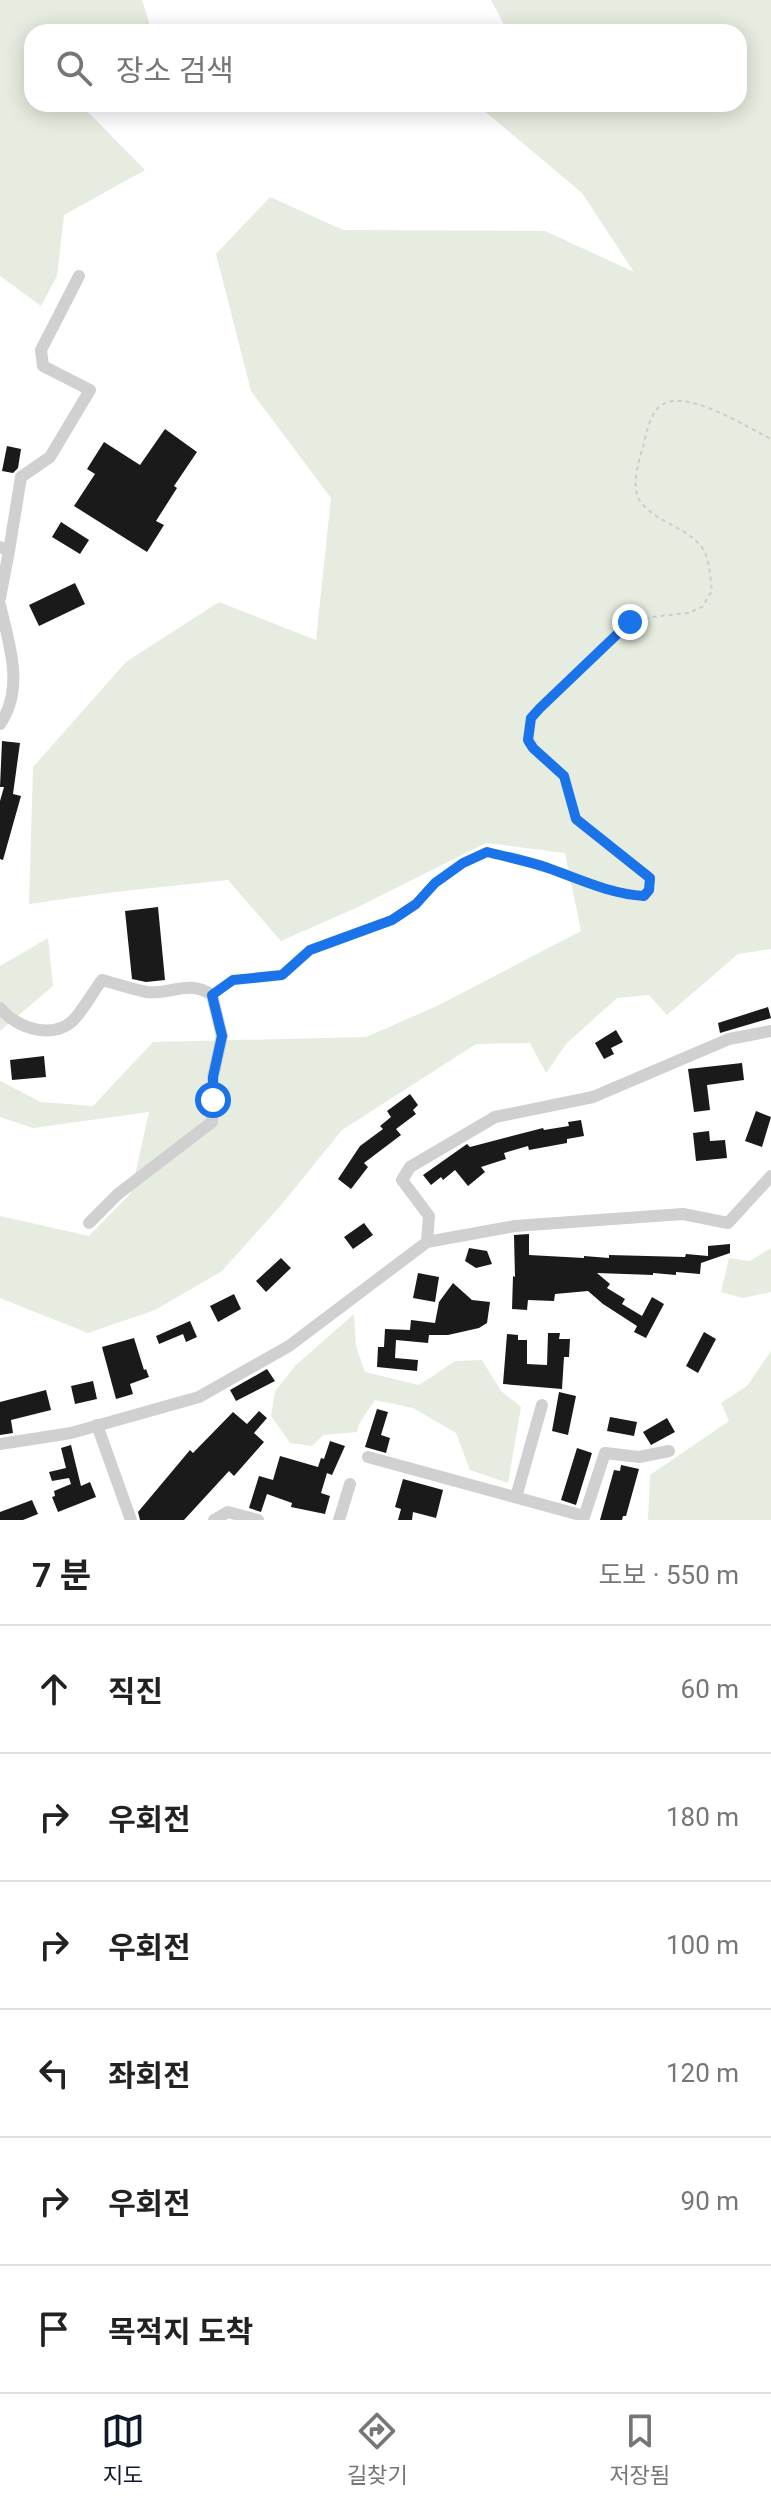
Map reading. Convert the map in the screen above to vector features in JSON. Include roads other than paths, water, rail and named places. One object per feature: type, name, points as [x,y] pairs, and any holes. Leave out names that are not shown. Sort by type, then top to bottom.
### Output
[{"type":"street","points":[[0,598],[4,549],[21,477],[50,457],[90,390],[43,366],[41,350],[79,276]]},
{"type":"street","points":[[0,605],[15,680],[6,715],[0,724]]},
{"type":"street","points":[[0,1008],[11,1021],[40,1031],[58,1030],[76,1018],[102,980],[151,992],[179,987],[204,990],[212,995],[222,1036],[213,1077],[212,1122],[118,1194],[89,1223]]},
{"type":"street","points":[[427,1242],[429,1216],[402,1180],[410,1167],[495,1117],[593,1097],[729,1039],[771,1031]]},
{"type":"street","points":[[0,1444],[71,1433],[199,1397],[289,1346],[427,1242],[515,1226],[683,1214],[728,1223],[771,1176]]},
{"type":"street","points":[[516,1497],[542,1405]]},
{"type":"street","points":[[97,1425],[131,1520]]},
{"type":"street","points":[[368,1457],[584,1518],[605,1453],[639,1457],[669,1451]]},
{"type":"street","points":[[339,1520],[350,1484]]},
{"type":"street","points":[[214,1520],[228,1512],[258,1520]]}]
